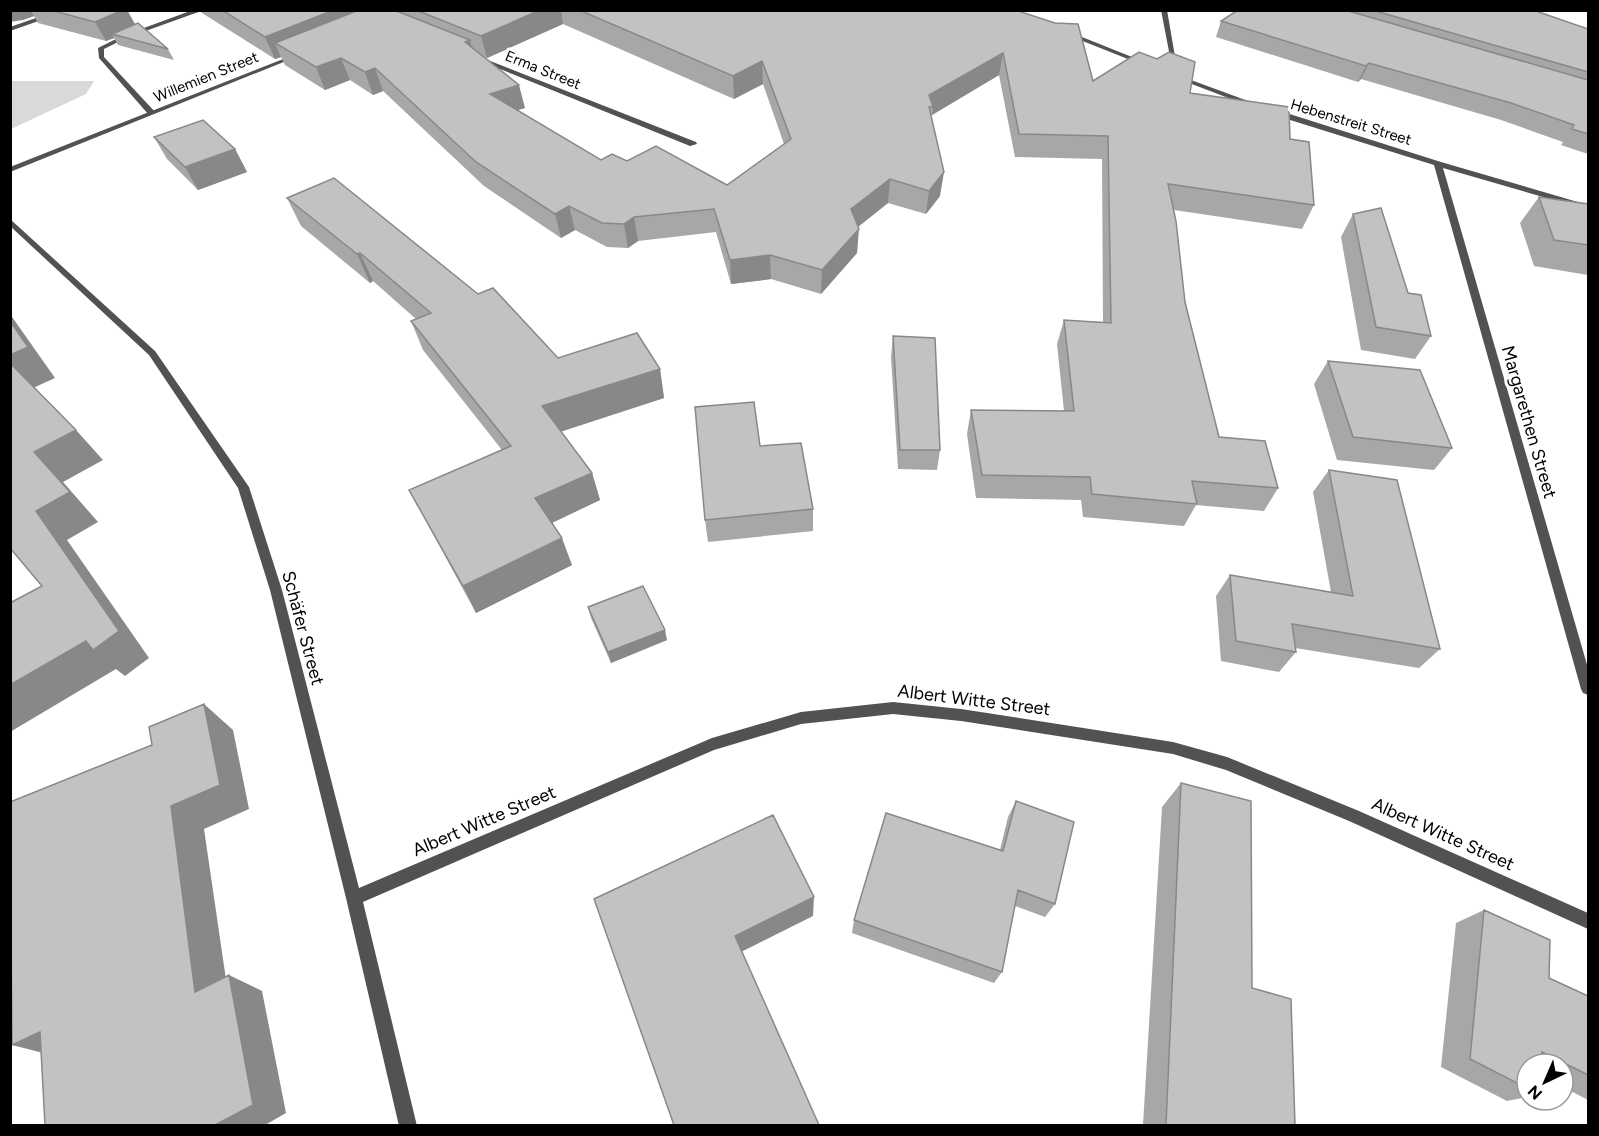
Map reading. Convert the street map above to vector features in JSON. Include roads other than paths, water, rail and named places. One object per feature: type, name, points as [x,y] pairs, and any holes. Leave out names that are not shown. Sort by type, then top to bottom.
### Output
[{"type":"street","points":[[10,29],[55,12],[67,10]]},
{"type":"street","points":[[152,113],[101,57],[101,48],[124,37],[201,10]]},
{"type":"street","points":[[1164,10],[1178,77]]},
{"type":"street","points":[[1056,28],[1155,68]]},
{"type":"street","name":"Willemien Street","points":[[10,170],[306,52]]},
{"type":"street","name":"Erma Street","points":[[472,56],[693,144]]},
{"type":"street","name":"Hebenstreit Street","points":[[1167,73],[1279,114],[1438,164],[1588,207]]},
{"type":"street","name":"Margarethen Street","points":[[1438,164],[1588,689]]},
{"type":"street","name":"Schäfer Street","points":[[10,221],[152,353],[243,488],[276,590],[354,898],[408,1125]]},
{"type":"street","name":"Albert Witte Street","points":[[354,898],[712,744],[801,717],[893,708],[961,715],[1173,748],[1227,764],[1354,816],[1588,921]]}]
